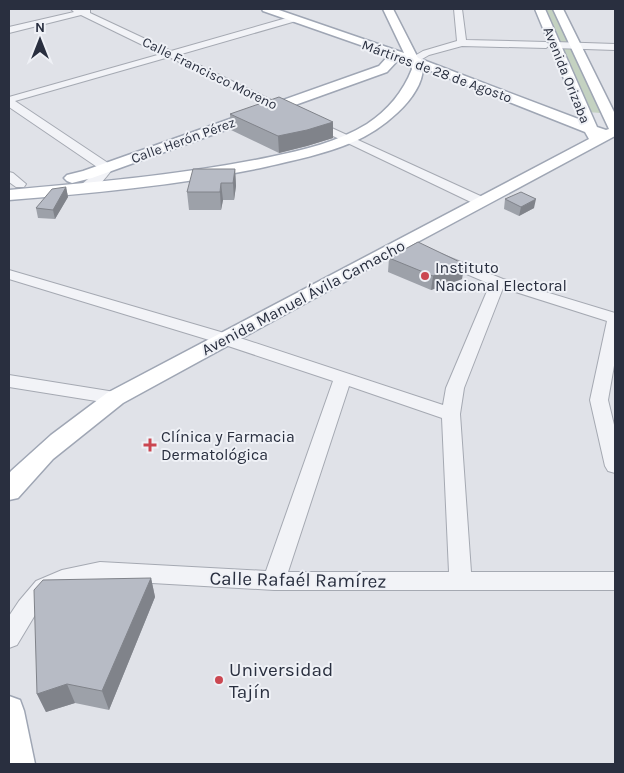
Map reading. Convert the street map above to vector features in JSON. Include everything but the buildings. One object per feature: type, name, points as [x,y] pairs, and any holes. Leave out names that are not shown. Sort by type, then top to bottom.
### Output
[{"type":"main road","name":"Mártires de 28 de Agosto","points":[[267,9],[414,60],[607,131]]},
{"type":"main road","points":[[11,185],[86,187],[160,180],[241,168],[287,157],[349,138],[380,120],[397,107],[414,83],[418,69],[388,9]]},
{"type":"main road","name":"Avenida Orizaba","points":[[540,9],[550,45],[583,113],[607,131]]},
{"type":"main road","name":"Avenida Orizaba","points":[[558,9],[577,46],[607,131]]},
{"type":"main road","points":[[388,39],[396,54]]},
{"type":"main road","name":"Calle Herón Pérez","points":[[11,185],[67,179],[107,168],[383,69],[396,54]]},
{"type":"main road","points":[[583,113],[596,116],[607,131]]},
{"type":"main road","name":"Avenida Manuel Ávila Camacho","points":[[9,491],[35,463],[82,423],[116,398],[482,202],[607,131]]},
{"type":"main road","points":[[9,711],[19,764]]},
{"type":"street","points":[[9,30],[78,11],[98,9]]},
{"type":"street","points":[[458,9],[462,43]]},
{"type":"street","name":"Calle Francisco Moreno","points":[[78,11],[482,202]]},
{"type":"street","points":[[9,101],[293,19]]},
{"type":"street","points":[[414,60],[426,53],[462,43],[615,47]]},
{"type":"street","points":[[9,101],[107,168],[100,177],[86,187]]},
{"type":"street","points":[[406,241],[498,282],[615,318],[599,400],[615,466]]},
{"type":"street","points":[[9,274],[225,339],[451,414]]},
{"type":"street","points":[[461,580],[451,414],[455,388],[498,282]]},
{"type":"street","points":[[274,581],[343,378]]},
{"type":"street","points":[[9,380],[116,398]]},
{"type":"street","name":"Calle Rafaél Ramírez","points":[[9,637],[29,605],[49,584],[76,575],[100,571],[274,581],[615,581]]},
{"type":"green space","points":[[542,9],[554,9],[570,45],[558,44]]},
{"type":"green space","points":[[560,47],[571,47],[601,113],[587,112]]},
{"type":"place","name":"Instituto Nacional Electoral","points":[[425,276]]},
{"type":"place","name":"Clínica y Farmacia Dermatológica","points":[[150,445]]},
{"type":"place","name":"Universidad Tajín","points":[[219,680]]}]
